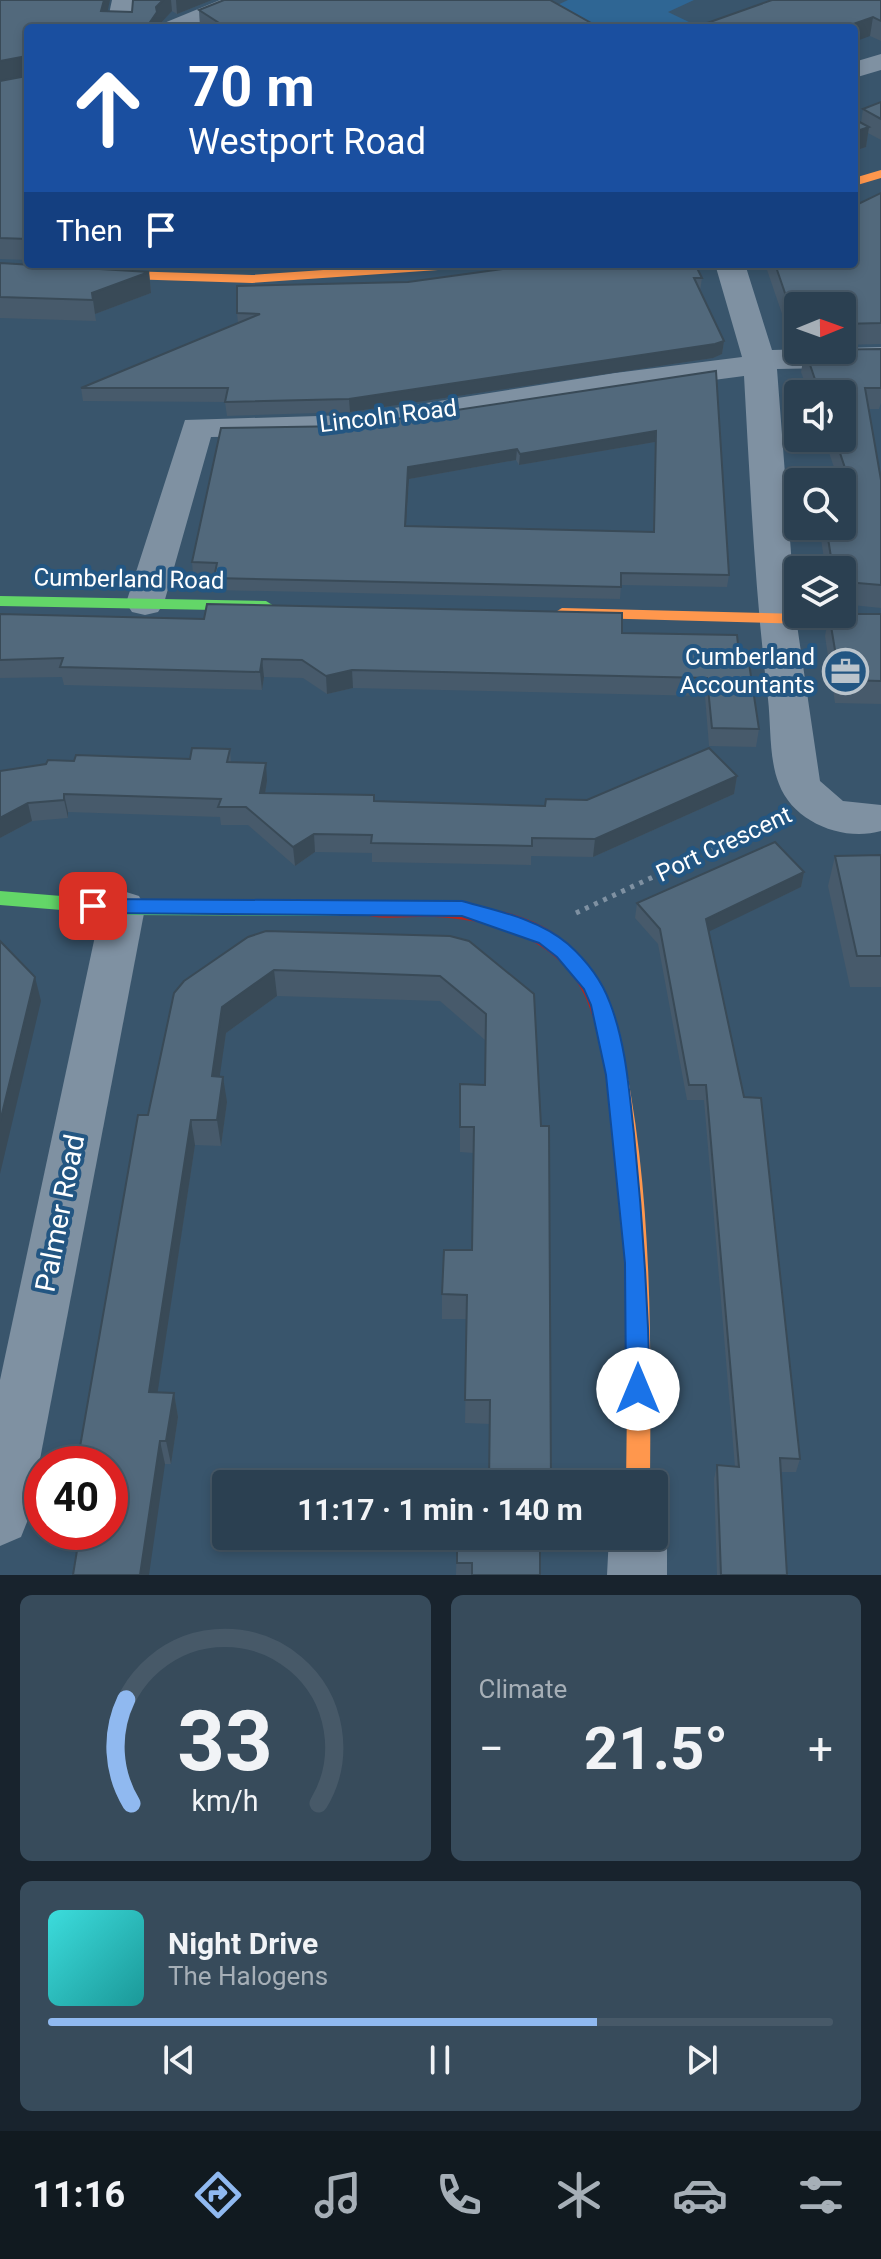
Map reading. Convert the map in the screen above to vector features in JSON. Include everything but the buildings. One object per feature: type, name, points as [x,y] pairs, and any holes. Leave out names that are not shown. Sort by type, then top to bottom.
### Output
[{"type":"street","points":[[120,24],[124,0]]},
{"type":"street","points":[[183,24],[241,0]]},
{"type":"street","points":[[858,69],[881,62]]},
{"type":"street","points":[[858,181],[881,174]]},
{"type":"street","points":[[0,271],[40,275],[228,279],[369,274],[428,268]]},
{"type":"street","points":[[731,268],[760,363],[777,618],[799,783],[811,803]]},
{"type":"street","points":[[760,363],[785,359],[881,357]]},
{"type":"street","name":"Lincoln Road","points":[[145,603],[197,427],[350,425],[760,363]]},
{"type":"street","name":"Cumberland Road","points":[[0,601],[288,606]]},
{"type":"street","points":[[542,612],[881,621]]},
{"type":"street","name":"Port Crescent","points":[[811,803],[848,818],[874,818]]},
{"type":"street","points":[[0,898],[123,908],[462,909],[503,920],[546,938],[579,967],[601,1005],[617,1075],[636,1263],[638,1470]]},
{"type":"street","name":"Palmer Road","points":[[0,1517],[123,908]]},
{"type":"street","points":[[637,1575],[638,1550]]},
{"type":"path","name":"Port Crescent","points":[[577,912],[811,803]]},
{"type":"shaded area","points":[[568,0],[694,0],[668,12],[689,22],[683,24],[590,24],[551,8]]},
{"type":"traffic: fast","points":[[0,601],[266,606]]},
{"type":"traffic: fast","points":[[0,898],[123,908],[367,909]]},
{"type":"traffic: slow","points":[[858,181],[881,174]]},
{"type":"traffic: slow","points":[[0,271],[252,279],[410,268]]},
{"type":"traffic: slow","points":[[562,613],[881,621]]},
{"type":"traffic: slow","points":[[609,1034],[630,1144],[635,1201],[639,1315],[638,1470]]},
{"type":"traffic: jam","points":[[367,909],[483,915],[516,924],[546,939],[572,961],[593,992],[609,1034]]},
{"type":"place","name":"Cumberland Accountants","points":[[846,671]]},
{"type":"route","points":[[93,906],[234,909],[418,906],[462,909],[503,920],[546,938],[564,952],[592,985],[601,1005],[617,1075],[625,1129],[636,1263],[638,1389]]}]
